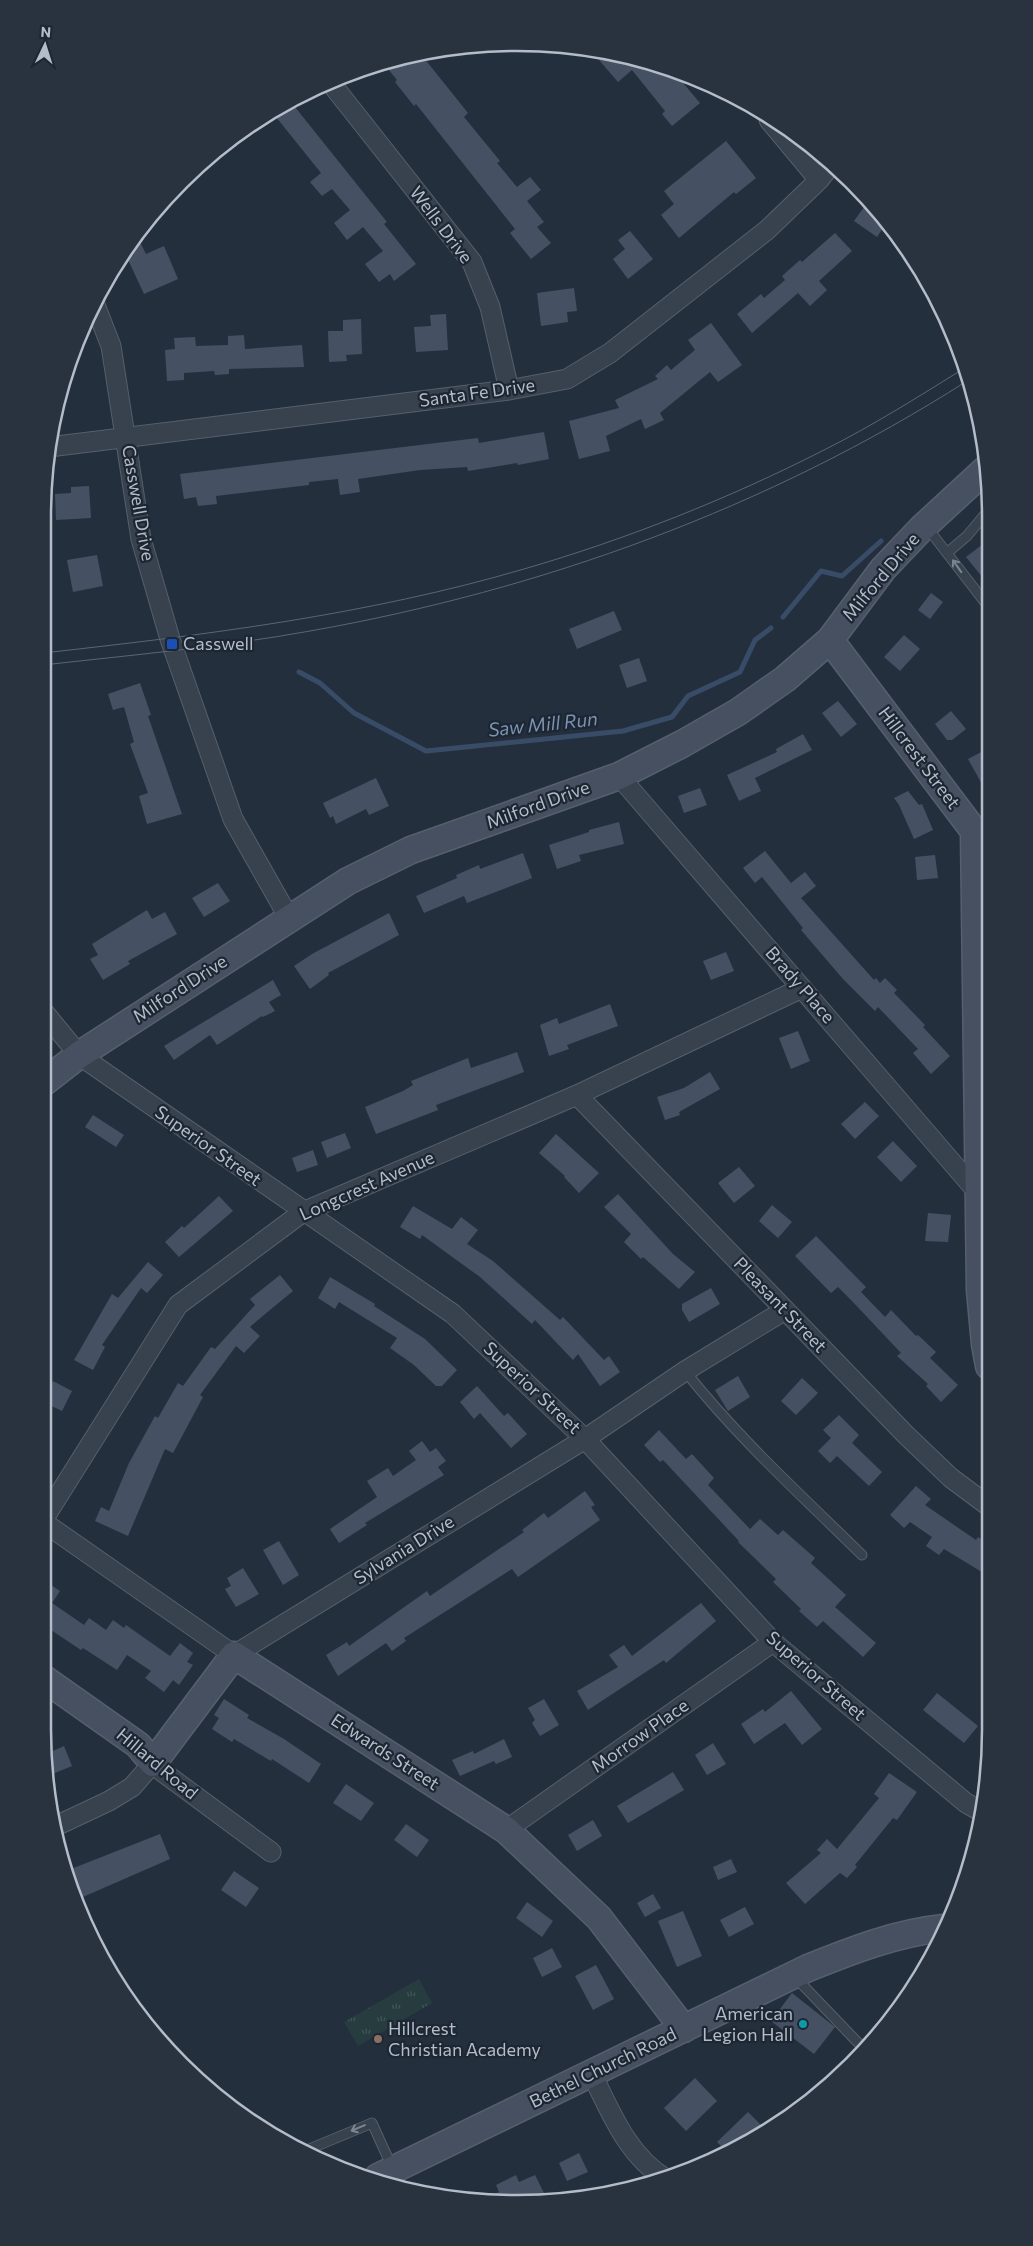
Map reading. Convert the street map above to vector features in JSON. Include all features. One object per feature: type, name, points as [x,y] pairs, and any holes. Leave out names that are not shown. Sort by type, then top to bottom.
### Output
[{"type":"street","name":"Wells Drive","points":[[335,88],[472,262],[490,307],[509,390]]},
{"type":"street","points":[[791,141],[825,173]]},
{"type":"street","name":"Santa Fe Drive","points":[[57,446],[509,390],[567,379],[610,353],[767,230],[825,173]]},
{"type":"street","name":"Casswell Drive","points":[[98,313],[111,346],[140,539],[174,650],[233,819],[289,918]]},
{"type":"street","name":"Milford Drive","points":[[51,1076],[79,1055],[348,881],[411,850],[618,776],[682,744],[738,712],[785,679],[830,640],[883,569],[925,525],[980,475]]},
{"type":"street","name":"Hillcrest Street","points":[[830,640],[974,831],[980,1195],[982,1216]]},
{"type":"street","name":"Brady Place","points":[[618,776],[980,1195]]},
{"type":"street","name":"Longcrest Avenue","points":[[51,1507],[178,1305],[303,1212],[577,1095],[802,988]]},
{"type":"street","name":"Superior Street","points":[[51,1022],[79,1055],[303,1212],[454,1314],[585,1439],[773,1642],[966,1803],[975,1808]]},
{"type":"street","name":"Pleasant Street","points":[[577,1095],[950,1478],[982,1501]]},
{"type":"street","name":"Hillcrest Street","points":[[982,1264],[980,1290],[982,1312]]},
{"type":"street","name":"Sylvania Drive","points":[[61,1824],[109,1801],[132,1786],[154,1763],[234,1655],[585,1439],[685,1371],[785,1310]]},
{"type":"street","name":"Edwards Street","points":[[51,1527],[234,1655],[506,1830],[599,1918],[684,2029]]},
{"type":"street","name":"Morrow Place","points":[[506,1830],[773,1642]]},
{"type":"street","name":"Hillard Road","points":[[51,1684],[138,1745],[160,1770],[271,1852]]},
{"type":"street","name":"Bethel Church Road","points":[[386,2173],[793,1975],[858,1947],[912,1932],[937,1929]]},
{"type":"street","points":[[592,2074],[615,2122],[634,2150],[656,2173]]},
{"type":"lane","points":[[948,552],[967,536],[982,518]]},
{"type":"lane","points":[[925,525],[948,552],[982,598]]},
{"type":"lane","points":[[685,1371],[714,1407],[743,1438],[862,1555]]},
{"type":"lane","points":[[793,1975],[859,2044]]},
{"type":"lane","points":[[312,2148],[372,2122],[386,2173]]},
{"type":"green space","points":[[419,1979],[432,2003],[358,2046],[344,2022]]},
{"type":"building","points":[[426,60],[468,113],[464,117],[500,161],[497,163],[517,187],[530,177],[541,190],[527,201],[544,222],[537,227],[551,243],[531,259],[510,233],[515,229],[416,104],[414,106],[395,82],[397,80],[388,69]]},
{"type":"building","points":[[599,60],[637,67],[682,82],[700,103],[672,126],[662,114],[665,111],[632,70],[618,82]]},
{"type":"building","points":[[295,108],[387,222],[384,224],[416,264],[394,281],[390,274],[379,282],[365,264],[383,251],[363,227],[347,240],[334,223],[350,210],[332,189],[322,196],[310,182],[321,173],[277,118]]},
{"type":"building","points":[[726,141],[756,178],[736,194],[734,192],[679,238],[661,215],[674,204],[664,191]]},
{"type":"building","points":[[864,208],[882,229],[877,237],[854,221]]},
{"type":"building","points":[[630,231],[653,259],[628,279],[613,259],[625,249],[618,240]]},
{"type":"building","points":[[835,233],[852,251],[819,281],[827,290],[810,306],[798,293],[752,333],[737,314],[761,294],[764,298],[785,280],[782,276],[800,260],[802,262]]},
{"type":"building","points":[[140,243],[146,254],[164,246],[178,279],[144,294],[128,261]]},
{"type":"building","points":[[574,288],[577,311],[567,312],[568,322],[541,326],[537,293]]},
{"type":"building","points":[[446,314],[448,350],[416,352],[414,327],[431,326],[430,315]]},
{"type":"building","points":[[361,319],[362,354],[346,355],[347,361],[329,362],[328,331],[343,331],[343,320]]},
{"type":"building","points":[[711,323],[742,365],[718,382],[710,372],[660,413],[664,420],[645,429],[641,419],[606,436],[610,451],[579,459],[569,421],[619,408],[615,400],[658,379],[655,376],[667,365],[671,370],[695,350],[688,340]]},
{"type":"building","points":[[244,335],[245,349],[302,345],[304,367],[229,369],[229,374],[215,375],[214,371],[184,373],[184,380],[167,381],[165,350],[175,349],[174,338],[195,337],[196,346],[228,345],[228,336]]},
{"type":"building","points":[[544,432],[549,459],[468,471],[467,467],[420,470],[358,479],[360,492],[340,495],[338,479],[309,482],[309,485],[216,496],[217,504],[198,506],[196,497],[184,499],[180,474],[478,438],[479,443]]},
{"type":"building","points":[[89,486],[91,518],[56,520],[55,494],[71,493],[71,487]]},
{"type":"building","points":[[982,545],[982,577],[966,557]]},
{"type":"building","points":[[97,555],[103,586],[73,592],[67,560]]},
{"type":"building","points":[[931,593],[943,602],[930,619],[918,610]]},
{"type":"building","points":[[614,611],[622,630],[577,649],[569,629]]},
{"type":"building","points":[[904,635],[920,649],[900,671],[884,657]]},
{"type":"building","points":[[639,658],[647,681],[627,688],[619,665]]},
{"type":"building","points":[[140,683],[151,715],[148,716],[182,814],[147,824],[139,796],[148,793],[130,744],[134,742],[124,707],[113,710],[108,694]]},
{"type":"building","points":[[838,701],[857,724],[841,737],[822,713]]},
{"type":"building","points":[[951,711],[966,729],[952,740],[947,740],[935,724]]},
{"type":"building","points":[[803,734],[812,750],[755,778],[761,791],[739,801],[727,775],[777,752],[776,749]]},
{"type":"building","points":[[982,752],[982,784],[968,759]]},
{"type":"building","points":[[376,778],[389,806],[369,815],[366,809],[336,824],[333,816],[330,818],[323,803]]},
{"type":"building","points":[[700,788],[707,805],[684,813],[678,796]]},
{"type":"building","points":[[908,791],[919,805],[922,804],[933,830],[914,839],[894,798]]},
{"type":"building","points":[[619,822],[624,844],[579,855],[581,861],[557,869],[549,845],[589,832],[589,830]]},
{"type":"building","points":[[765,851],[791,883],[805,872],[816,886],[801,898],[874,980],[876,978],[880,983],[885,978],[897,990],[894,993],[925,1025],[923,1027],[950,1056],[931,1074],[913,1053],[918,1049],[878,1007],[875,1011],[843,979],[801,930],[803,928],[762,877],[755,883],[743,868]]},
{"type":"building","points":[[523,853],[532,878],[467,903],[464,896],[424,913],[416,896],[457,878],[456,875],[479,865],[480,869]]},
{"type":"building","points":[[935,855],[938,878],[917,880],[915,857]]},
{"type":"building","points":[[218,883],[230,901],[204,917],[192,898]]},
{"type":"building","points":[[147,910],[152,919],[165,912],[177,934],[128,961],[130,964],[103,980],[90,959],[98,955],[92,944]]},
{"type":"building","points":[[389,913],[399,935],[328,973],[329,975],[310,989],[294,966],[312,954]]},
{"type":"building","points":[[726,952],[734,971],[711,980],[703,961]]},
{"type":"building","points":[[273,980],[281,995],[269,1002],[275,1011],[262,1016],[217,1045],[210,1035],[174,1060],[164,1046]]},
{"type":"building","points":[[610,1004],[618,1026],[567,1045],[569,1049],[549,1056],[540,1025],[557,1018],[559,1024]]},
{"type":"building","points":[[798,1031],[810,1061],[791,1069],[779,1038]]},
{"type":"building","points":[[517,1052],[524,1072],[436,1105],[438,1110],[376,1134],[365,1107],[403,1091],[413,1085],[411,1081],[468,1058],[471,1068]]},
{"type":"building","points":[[710,1072],[720,1089],[679,1112],[680,1115],[665,1120],[657,1097],[684,1088]]},
{"type":"building","points":[[865,1102],[879,1116],[855,1139],[841,1124]]},
{"type":"building","points":[[93,1115],[124,1135],[116,1147],[85,1127]]},
{"type":"building","points":[[345,1133],[351,1148],[327,1158],[321,1142]]},
{"type":"building","points":[[556,1134],[599,1173],[579,1193],[565,1176],[539,1153]]},
{"type":"building","points":[[893,1141],[917,1166],[901,1182],[877,1157]]},
{"type":"building","points":[[313,1150],[318,1165],[297,1172],[292,1158]]},
{"type":"building","points":[[739,1167],[755,1186],[734,1203],[718,1183]]},
{"type":"building","points":[[618,1194],[673,1254],[695,1272],[679,1289],[643,1257],[641,1259],[624,1242],[631,1234],[604,1207]]},
{"type":"building","points":[[219,1196],[233,1211],[179,1257],[165,1242],[182,1226],[184,1228]]},
{"type":"building","points":[[772,1205],[792,1222],[778,1238],[759,1221]]},
{"type":"building","points":[[413,1206],[452,1229],[461,1217],[478,1230],[467,1244],[493,1261],[560,1320],[563,1317],[604,1360],[609,1356],[620,1372],[600,1386],[578,1354],[573,1360],[535,1320],[532,1324],[480,1277],[422,1235],[420,1239],[400,1227]]},
{"type":"building","points":[[928,1213],[951,1215],[948,1242],[925,1241]]},
{"type":"building","points":[[816,1236],[866,1287],[861,1292],[885,1317],[891,1310],[916,1336],[918,1335],[936,1352],[930,1358],[958,1385],[941,1402],[926,1386],[928,1384],[897,1356],[901,1353],[838,1287],[831,1293],[795,1256]]},
{"type":"building","points":[[148,1262],[163,1275],[147,1293],[141,1288],[102,1345],[105,1347],[93,1370],[74,1360],[112,1294],[118,1298]]},
{"type":"building","points":[[280,1275],[293,1291],[250,1327],[260,1336],[244,1353],[236,1346],[200,1395],[203,1397],[173,1453],[165,1449],[128,1536],[95,1521],[101,1507],[109,1511],[129,1463],[155,1416],[158,1418],[178,1383],[183,1386],[211,1347],[215,1349],[255,1305],[250,1299]]},
{"type":"building","points":[[330,1277],[375,1304],[374,1306],[425,1339],[457,1370],[442,1386],[436,1386],[414,1365],[390,1348],[397,1338],[339,1302],[335,1309],[318,1298]]},
{"type":"building","points":[[711,1288],[720,1304],[689,1322],[682,1310],[682,1304]]},
{"type":"building","points":[[738,1376],[750,1397],[728,1411],[715,1390]]},
{"type":"building","points":[[802,1378],[818,1393],[796,1415],[781,1401]]},
{"type":"building","points":[[53,1381],[72,1391],[62,1411],[51,1406],[51,1385]]},
{"type":"building","points":[[477,1386],[504,1416],[508,1413],[527,1434],[511,1448],[480,1413],[474,1419],[460,1402]]},
{"type":"building","points":[[839,1415],[859,1435],[852,1443],[882,1472],[869,1486],[837,1456],[830,1463],[818,1451],[831,1438],[823,1430]]},
{"type":"building","points":[[659,1430],[686,1459],[692,1454],[714,1478],[708,1485],[750,1529],[760,1519],[778,1535],[783,1530],[815,1558],[811,1563],[846,1595],[835,1607],[876,1643],[863,1657],[823,1621],[817,1627],[799,1611],[801,1609],[773,1582],[776,1579],[738,1542],[663,1460],[660,1462],[644,1445]]},
{"type":"building","points":[[422,1441],[430,1452],[436,1448],[446,1461],[438,1467],[444,1475],[365,1523],[367,1525],[339,1543],[330,1529],[377,1497],[367,1481],[388,1468],[393,1476],[416,1460],[409,1451]]},
{"type":"building","points":[[916,1486],[931,1499],[925,1505],[976,1540],[978,1537],[982,1540],[982,1572],[944,1549],[939,1555],[926,1546],[932,1537],[910,1522],[904,1528],[890,1515]]},
{"type":"building","points":[[585,1491],[595,1505],[591,1507],[600,1520],[518,1577],[512,1569],[404,1638],[406,1641],[392,1651],[386,1643],[338,1676],[326,1655],[347,1642],[349,1646],[427,1591],[430,1596],[524,1532],[522,1530],[544,1513],[548,1518]]},
{"type":"building","points":[[279,1541],[299,1575],[283,1585],[263,1550]]},
{"type":"building","points":[[243,1568],[259,1594],[236,1607],[225,1589],[231,1586],[227,1578]]},
{"type":"building","points":[[51,1585],[60,1591],[52,1603],[84,1625],[89,1618],[106,1630],[113,1620],[124,1628],[126,1625],[170,1656],[180,1643],[193,1653],[187,1662],[193,1665],[179,1685],[173,1680],[164,1692],[145,1678],[151,1671],[127,1655],[117,1670],[83,1648],[81,1650],[51,1630]]},
{"type":"building","points":[[701,1603],[716,1621],[666,1663],[664,1660],[588,1710],[577,1691],[618,1667],[609,1655],[624,1645],[632,1656]]},
{"type":"building","points":[[791,1691],[822,1729],[802,1745],[785,1723],[754,1744],[741,1724],[763,1709],[765,1712]]},
{"type":"building","points":[[937,1693],[978,1726],[964,1743],[923,1710]]},
{"type":"building","points":[[224,1699],[249,1715],[247,1718],[284,1739],[321,1764],[309,1783],[272,1759],[271,1761],[234,1739],[232,1742],[212,1729],[219,1718],[214,1715]]},
{"type":"building","points":[[544,1699],[559,1725],[540,1736],[532,1723],[535,1720],[528,1708]]},
{"type":"building","points":[[504,1739],[512,1757],[496,1764],[494,1761],[460,1776],[452,1760],[473,1751],[474,1754]]},
{"type":"building","points":[[713,1743],[726,1764],[707,1775],[695,1755]]},
{"type":"building","points":[[64,1746],[72,1766],[53,1774],[52,1751]]},
{"type":"building","points":[[673,1772],[684,1790],[628,1823],[617,1806]]},
{"type":"building","points":[[889,1773],[917,1792],[897,1820],[893,1818],[855,1865],[857,1867],[847,1878],[840,1873],[805,1904],[786,1883],[821,1853],[817,1850],[827,1839],[837,1849],[879,1798],[874,1794]]},
{"type":"building","points":[[346,1784],[374,1803],[361,1821],[333,1803]]},
{"type":"building","points":[[593,1820],[602,1836],[577,1851],[568,1835]]},
{"type":"building","points":[[406,1824],[429,1840],[417,1857],[394,1840]]},
{"type":"building","points":[[160,1834],[170,1859],[83,1897],[73,1868]]},
{"type":"building","points":[[731,1859],[737,1872],[718,1880],[713,1867]]},
{"type":"building","points":[[234,1871],[259,1888],[246,1907],[221,1890]]},
{"type":"building","points":[[653,1894],[661,1908],[645,1917],[637,1903]]},
{"type":"building","points":[[527,1902],[553,1921],[542,1937],[516,1918]]},
{"type":"building","points":[[745,1907],[754,1924],[729,1937],[720,1920]]},
{"type":"building","points":[[683,1911],[702,1956],[677,1967],[658,1921]]},
{"type":"building","points":[[552,1948],[562,1967],[542,1977],[533,1958]]},
{"type":"building","points":[[596,1965],[614,1999],[593,2010],[575,1976]]},
{"type":"building","name":"American Legion Hall","points":[[792,1993],[835,2027],[814,2054],[771,2021]]},
{"type":"building","points":[[695,2078],[717,2101],[686,2131],[664,2108]]},
{"type":"building","points":[[748,2112],[761,2125],[722,2147],[717,2142]]},
{"type":"building","points":[[579,2153],[588,2172],[567,2181],[559,2163]]},
{"type":"building","points":[[516,2175],[519,2182],[535,2175],[544,2193],[494,2194],[499,2192],[496,2185]]},
{"type":"waterway","name":"Saw Mill Run","points":[[783,617],[821,571],[842,576],[881,541]]},
{"type":"waterway","name":"Saw Mill Run","points":[[299,672],[320,683],[354,713],[426,751],[623,731],[672,717],[688,696],[740,672],[755,640],[771,628]]},
{"type":"tram line","points":[[51,652],[225,631],[346,611],[465,585],[563,557],[677,517],[788,468],[860,431],[958,372]]},
{"type":"tram line","points":[[51,664],[210,646],[310,631],[397,614],[483,592],[567,567],[651,538],[733,505],[813,468],[891,427],[962,384]]},
{"type":"place","name":"Casswell","points":[[172,644]]},
{"type":"place","name":"American Legion Hall","points":[[803,2024]]},
{"type":"place","name":"Hillcrest Christian Academy","points":[[378,2039]]}]
